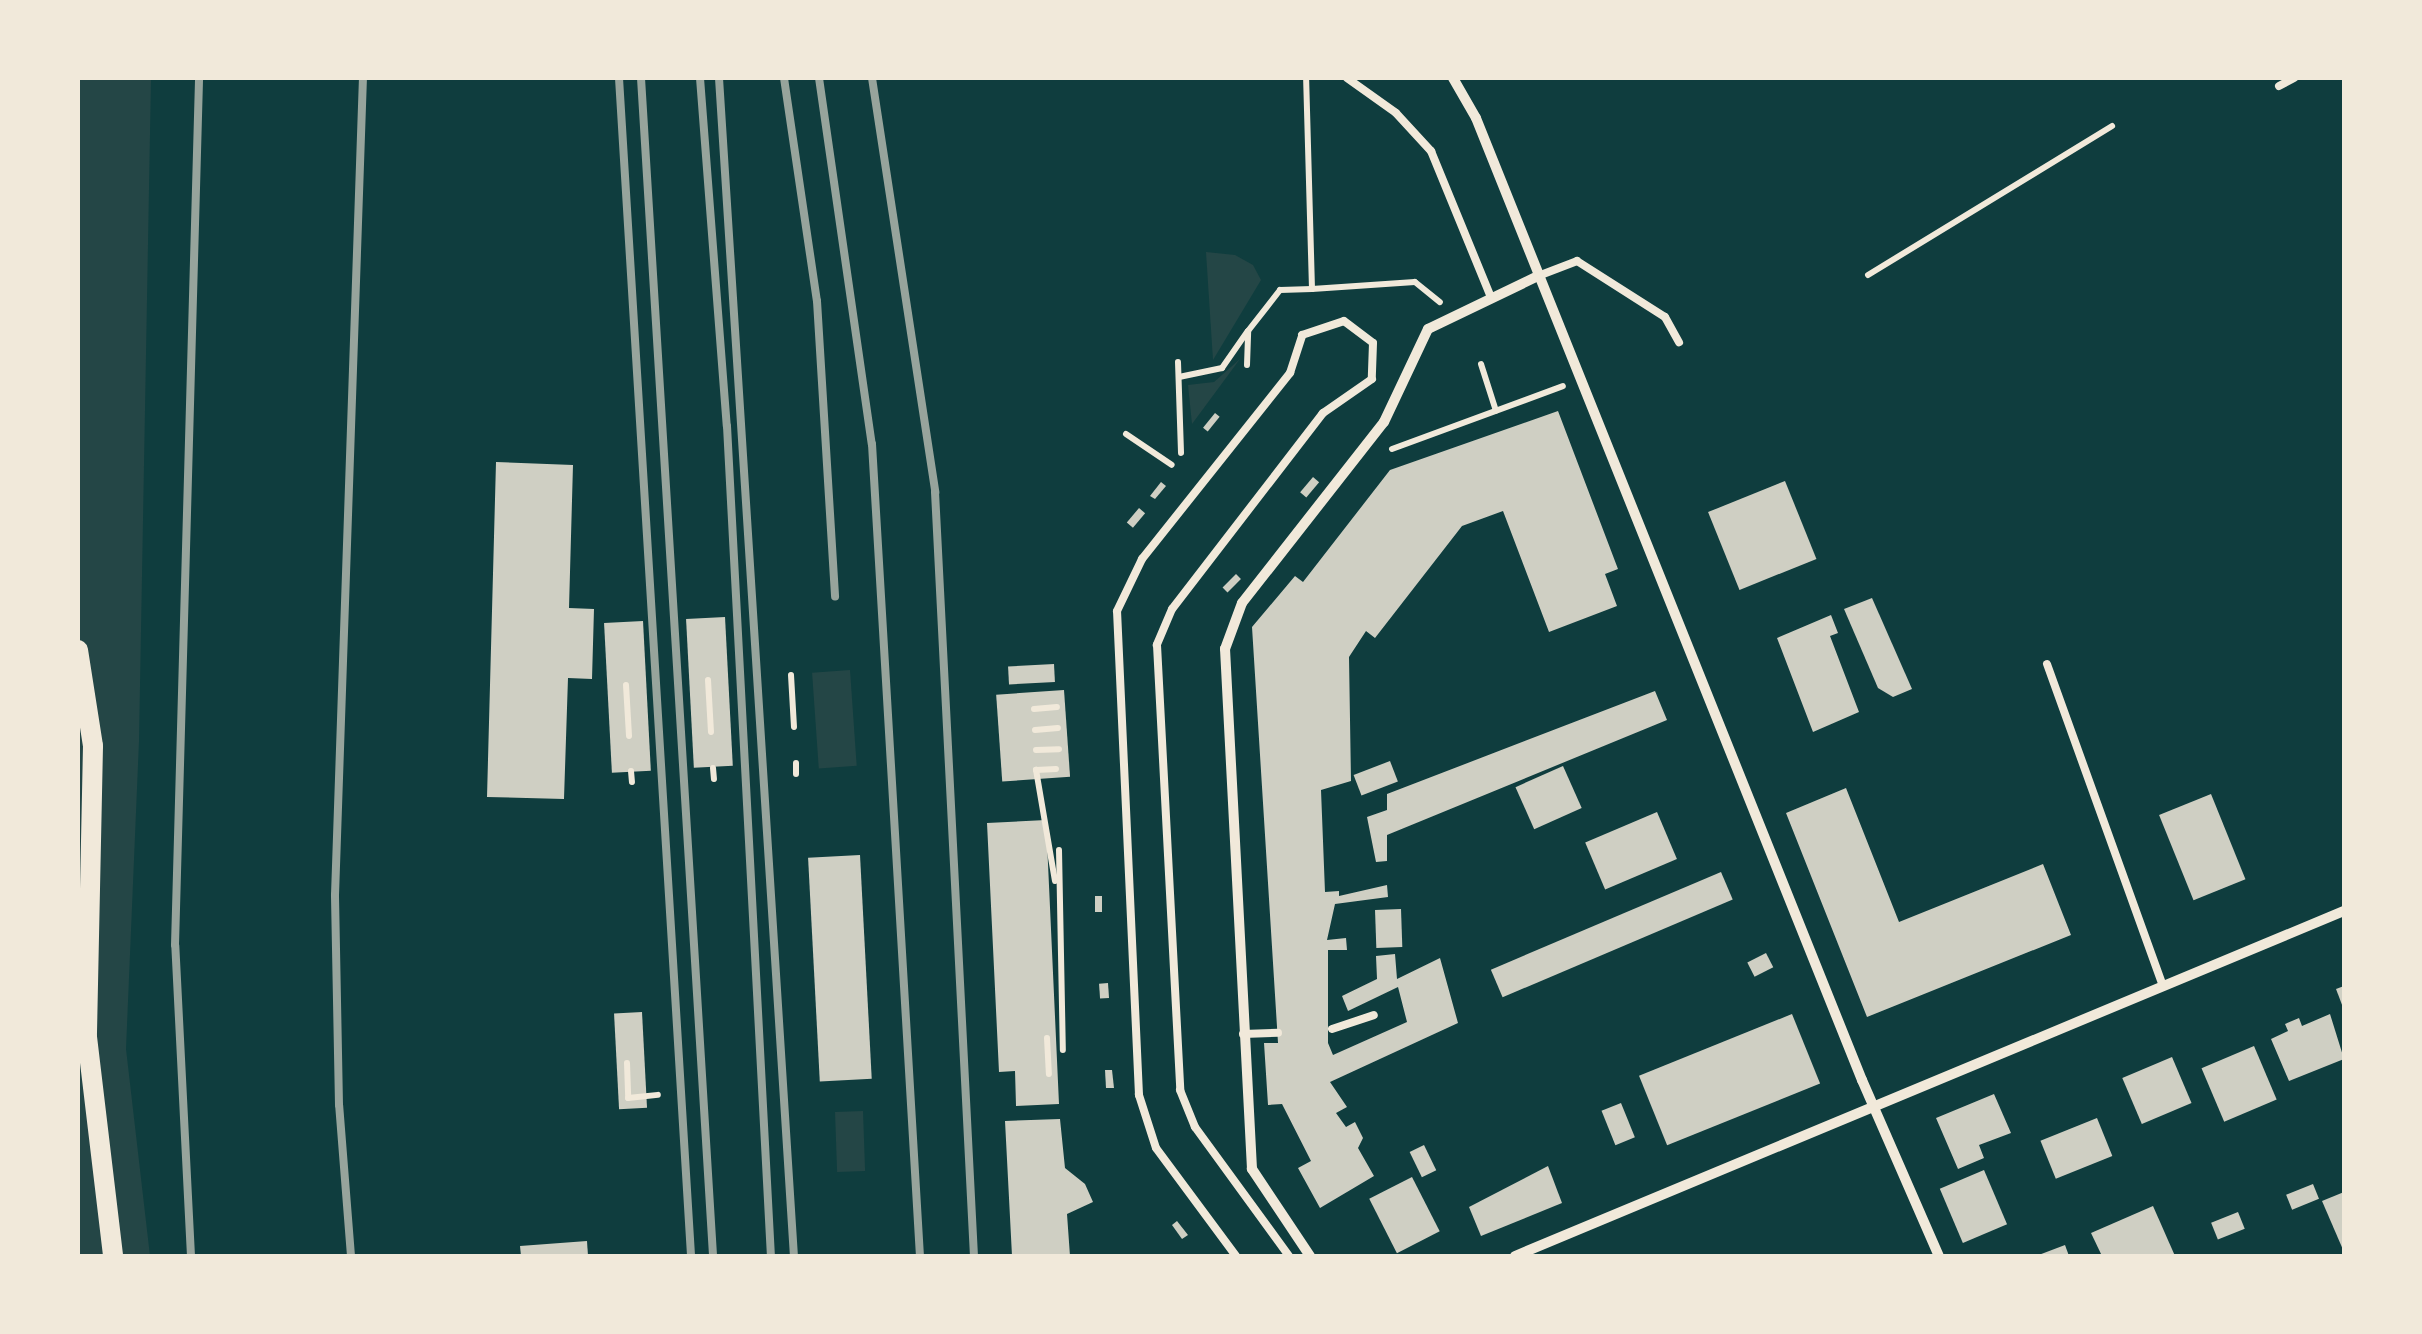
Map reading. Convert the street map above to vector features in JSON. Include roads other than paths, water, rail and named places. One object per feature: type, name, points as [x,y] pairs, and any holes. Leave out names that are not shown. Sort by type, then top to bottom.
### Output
[{"type":"main road","points":[[78,650],[93,746],[87,1037],[112,1256]]},
{"type":"street","points":[[1453,78],[1538,276],[1873,1108],[1939,1256]]},
{"type":"street","points":[[1310,1256],[1252,1169],[1224,702],[1232,621],[1384,422],[1428,329],[1538,276]]},
{"type":"street","points":[[1515,1256],[2344,912]]},
{"type":"lane","points":[[1347,78],[1396,113],[1431,150],[1491,297]]},
{"type":"lane","points":[[2280,86],[2294,78]]},
{"type":"lane","points":[[1538,276],[1577,261],[1665,317],[1679,342]]},
{"type":"lane","points":[[1236,1256],[1156,1148],[1139,1095],[1117,611],[1142,559],[1290,373],[1302,335],[1344,321],[1373,342],[1372,379],[1323,413],[1172,609],[1158,645],[1180,1090],[1195,1128],[1289,1256]]},
{"type":"lane","points":[[2047,664],[2164,987]]},
{"type":"lane","points":[[1332,1029],[1374,1015]]},
{"type":"lane","points":[[1244,1034],[1278,1033]]},
{"type":"railway","points":[[191,1256],[175,945],[199,78]]},
{"type":"railway","points":[[351,1256],[339,1105],[335,895],[363,78]]},
{"type":"railway","points":[[619,78],[691,1256]]},
{"type":"railway","points":[[641,78],[713,1256]]},
{"type":"railway","points":[[700,78],[727,426],[771,1256]]},
{"type":"railway","points":[[719,78],[794,1256]]},
{"type":"railway","points":[[784,78],[817,301],[835,596]]},
{"type":"railway","points":[[819,78],[872,444],[920,1256]]},
{"type":"railway","points":[[872,78],[935,492],[974,1256]]}]
